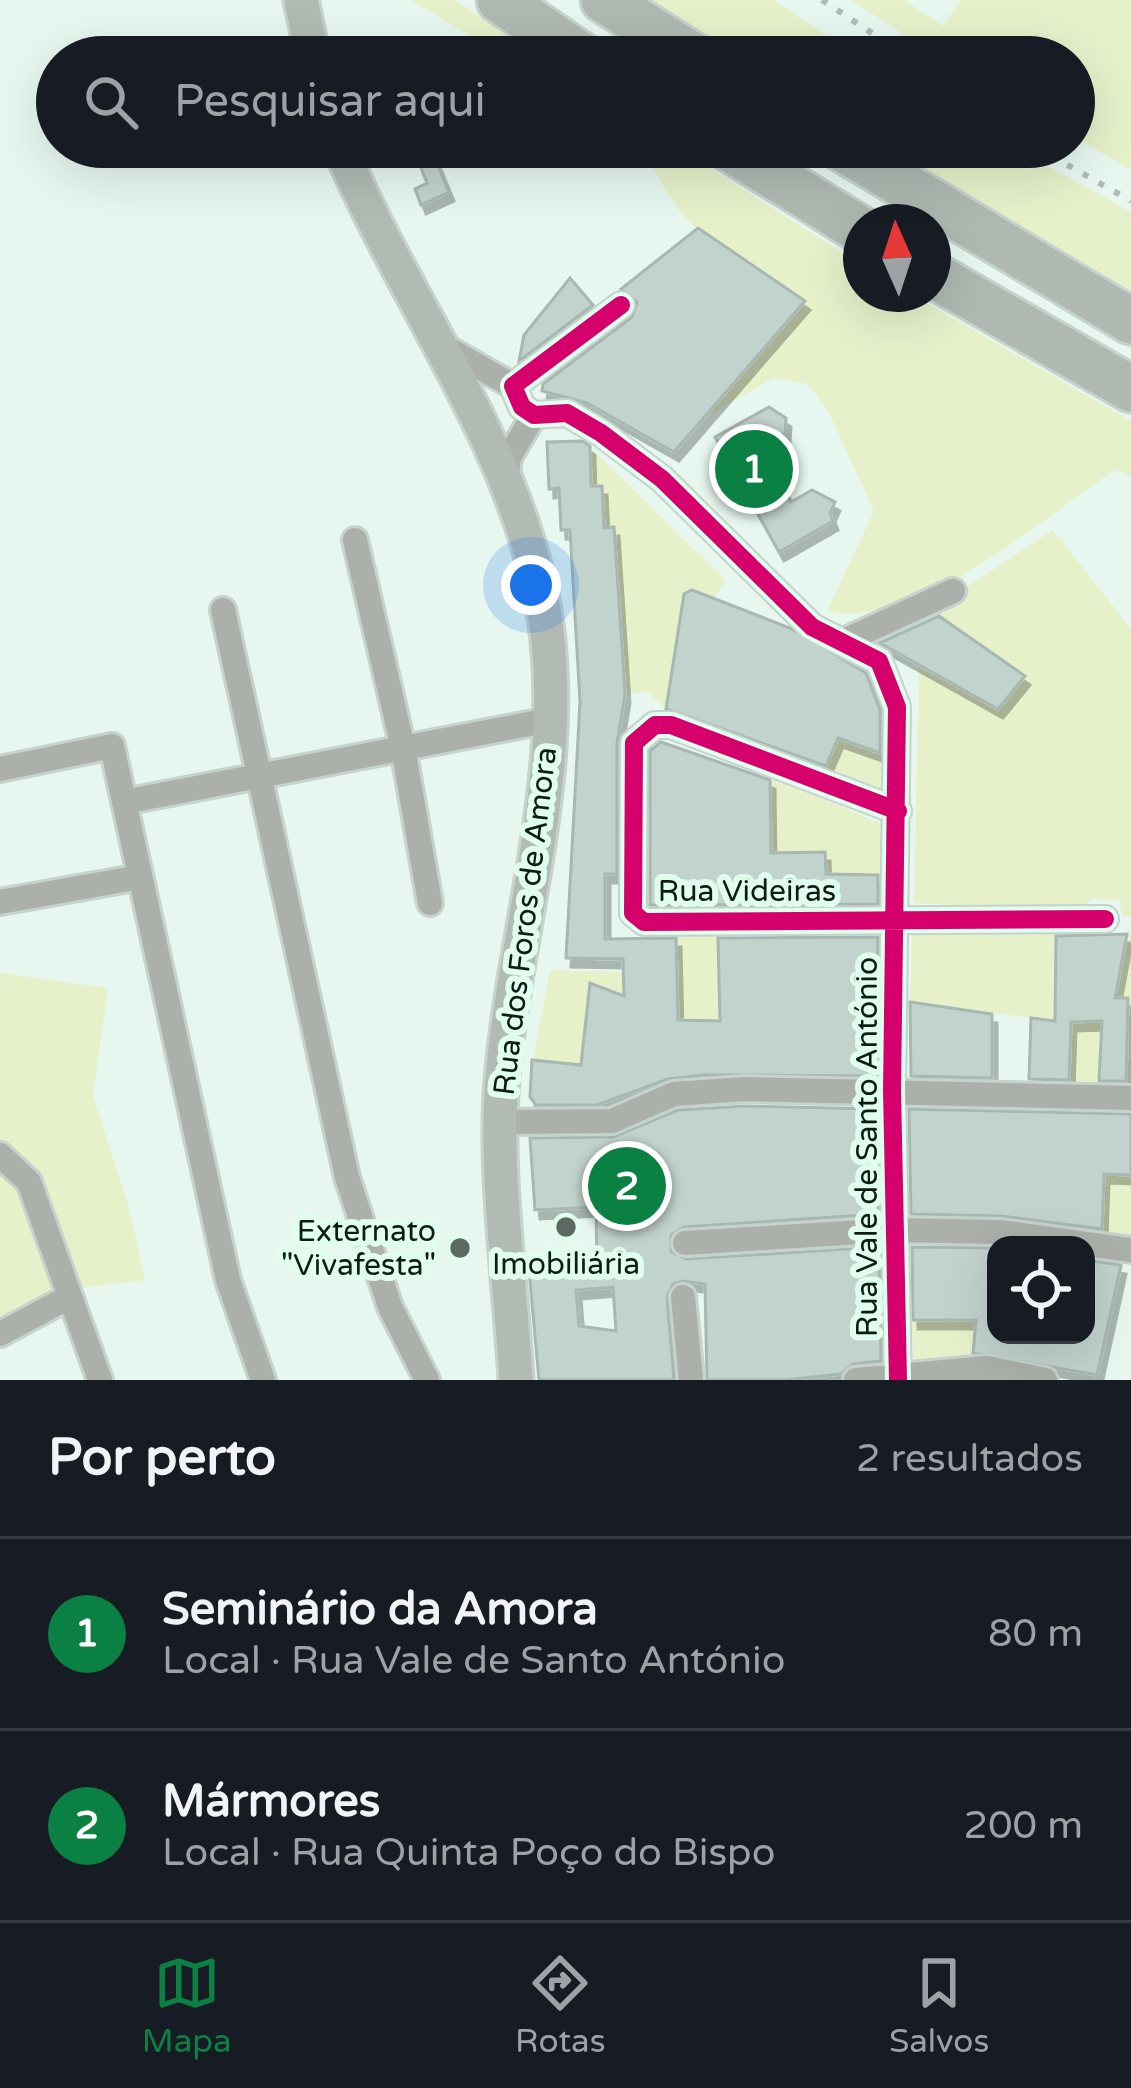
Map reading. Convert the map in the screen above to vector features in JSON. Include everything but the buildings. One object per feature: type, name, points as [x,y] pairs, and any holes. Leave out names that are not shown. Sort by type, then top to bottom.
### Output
[{"type":"highway","points":[[500,0],[552,36]]},
{"type":"highway","points":[[604,0],[661,36]]},
{"type":"highway","points":[[761,168],[843,219]]},
{"type":"highway","points":[[875,168],[1131,321]]},
{"type":"highway","points":[[951,285],[1131,389]]},
{"type":"main road","points":[[301,0],[309,36]]},
{"type":"main road","name":"Rua dos Foros de Amora","points":[[350,168],[506,483],[540,588],[552,681],[536,879],[502,1082],[517,1380]]},
{"type":"street","points":[[474,414],[507,414],[523,403],[621,305]]},
{"type":"street","points":[[426,325],[450,355],[523,403]]},
{"type":"street","points":[[506,483],[523,403]]},
{"type":"street","name":"Rua Vale de Santo António","points":[[523,403],[567,413],[662,479],[812,627],[879,661],[897,707],[892,1230],[898,1377]]},
{"type":"street","points":[[355,540],[404,748],[430,903]]},
{"type":"street","points":[[842,642],[953,591]]},
{"type":"street","points":[[223,610],[346,1177],[389,1306],[427,1380]]},
{"type":"street","points":[[124,802],[548,720]]},
{"type":"street","name":"Rua Videiras","points":[[898,811],[670,725],[655,724],[634,743],[633,913],[644,922],[1106,919]]},
{"type":"street","points":[[0,769],[112,746],[228,1280],[263,1380]]},
{"type":"street","points":[[0,902],[140,877]]},
{"type":"street","points":[[503,1122],[613,1121],[674,1094],[892,1090],[1131,1098]]},
{"type":"street","points":[[0,1155],[28,1182],[100,1380]]},
{"type":"street","points":[[686,1243],[892,1230],[1000,1232],[1131,1250]]},
{"type":"street","points":[[0,1334],[69,1297]]},
{"type":"street","points":[[683,1297],[691,1380]]},
{"type":"street","points":[[856,1380],[987,1368],[1045,1380]]},
{"type":"green space","points":[[410,0],[455,0],[509,36],[471,36]]},
{"type":"green space","points":[[649,0],[774,0],[826,36],[705,36]]},
{"type":"green space","points":[[851,0],[904,0],[943,26],[961,0],[1131,0],[1131,170],[1095,149],[1095,36],[906,36]]},
{"type":"green space","points":[[652,168],[710,168],[843,253],[843,312],[942,312],[1131,421],[1131,477],[1115,470],[1016,541],[939,588],[862,613],[827,611],[874,511],[829,413],[808,384],[774,378],[705,417],[805,301],[720,247],[690,222]]},
{"type":"green space","points":[[923,168],[1052,168],[1131,212],[1131,292]]},
{"type":"green space","points":[[590,447],[726,581],[714,598],[692,590],[684,594],[666,709],[648,692],[625,694],[614,528],[604,528],[591,486]]},
{"type":"green space","points":[[1053,530],[1131,629],[1131,917],[1122,915],[1119,900],[1091,899],[1083,912],[914,903],[919,668],[998,708],[1024,676],[925,606],[955,595]]},
{"type":"green space","points":[[838,738],[888,755],[883,790],[877,794],[823,773]]},
{"type":"green space","points":[[770,776],[886,826],[889,875],[826,874],[824,852],[771,853]]},
{"type":"green space","points":[[1056,934],[1055,1021],[910,1002],[912,935]]},
{"type":"green space","points":[[1127,934],[1131,935],[1131,1089],[1126,1089],[1128,999],[1115,996]]},
{"type":"green space","points":[[718,936],[720,1021],[678,1020],[676,937]]},
{"type":"green space","points":[[550,970],[623,972],[624,996],[590,984],[581,1065],[533,1060]]},
{"type":"green space","points":[[0,973],[108,988],[93,1096],[129,1208],[145,1280],[56,1291],[0,1319]]},
{"type":"green space","points":[[1102,1016],[1099,1087],[1069,1086],[1071,1022]]},
{"type":"green space","points":[[1104,1174],[1131,1175],[1131,1239],[1102,1236]]},
{"type":"green space","points":[[912,1320],[976,1320],[973,1356],[923,1364],[913,1358]]},
{"type":"railway","points":[[822,0],[876,36]]},
{"type":"railway","points":[[1073,168],[1131,201]]},
{"type":"cycle path","points":[[621,305],[513,386],[522,407],[534,415],[567,413],[662,479],[812,627],[879,661],[897,707],[892,1090],[898,1380]]},
{"type":"cycle path","points":[[898,811],[671,725],[655,725],[634,743],[633,913],[644,922],[1105,919]]},
{"type":"place","name":"Seminário da Amora","points":[[754,469]]},
{"type":"place","name":"Mármores","points":[[627,1186]]},
{"type":"place","name":"Imobiliária","points":[[566,1227]]},
{"type":"place","name":"Externato \"Vivafesta\"","points":[[460,1248]]}]
